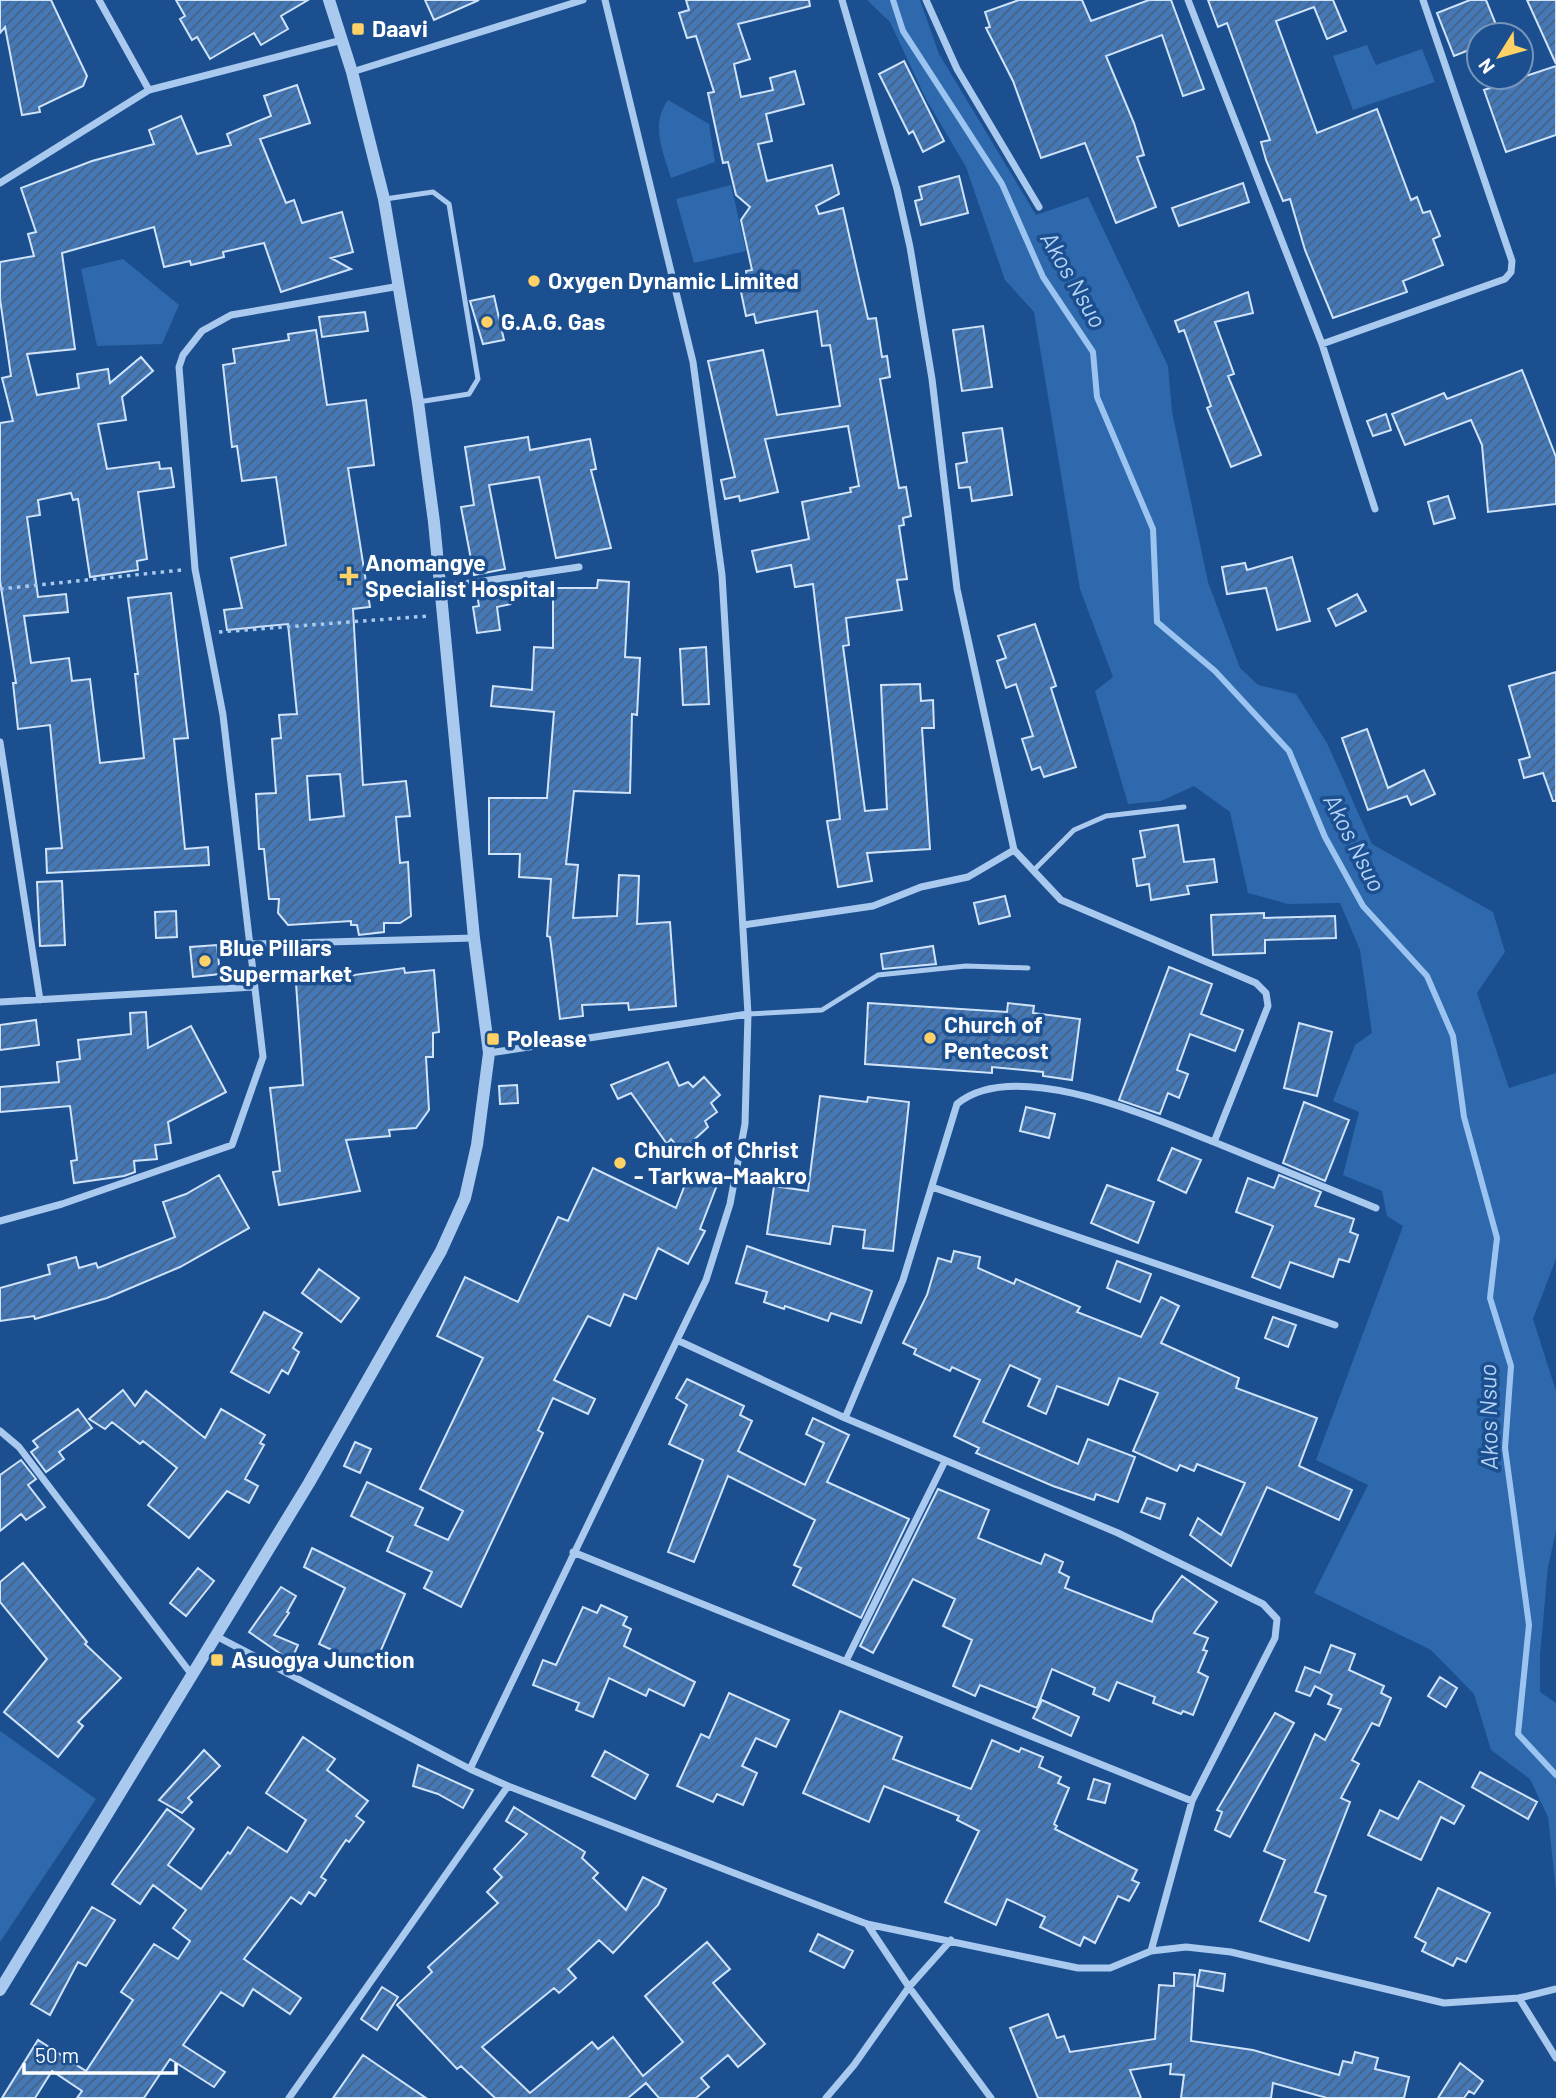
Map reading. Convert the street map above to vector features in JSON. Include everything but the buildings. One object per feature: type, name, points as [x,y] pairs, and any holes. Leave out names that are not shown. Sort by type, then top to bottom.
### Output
[{"type":"street","points":[[99,0],[149,90]]},
{"type":"street","points":[[0,1990],[309,1483],[441,1251],[465,1198],[477,1145],[488,1053],[474,938],[443,587],[418,402],[384,199],[352,72],[329,0]]},
{"type":"street","points":[[352,72],[583,0]]},
{"type":"street","points":[[470,1769],[573,1552],[679,1341],[706,1280],[730,1204],[745,1124],[748,1014],[722,575],[694,362],[605,0]]},
{"type":"street","points":[[842,0],[897,189],[910,247],[932,379],[957,589],[1014,850],[1035,869],[1061,900],[1256,983],[1266,993],[1268,1006],[1214,1142]]},
{"type":"street","points":[[926,0],[957,69],[1039,207]]},
{"type":"street","points":[[1188,0],[1322,344],[1375,509]]},
{"type":"street","points":[[1322,344],[1504,279],[1511,272],[1512,261],[1423,0]]},
{"type":"street","points":[[0,183],[149,90],[342,40]]},
{"type":"street","points":[[0,1221],[62,1204],[232,1145],[263,1057],[223,715],[195,569],[179,367],[187,349],[202,331],[231,315],[400,286]]},
{"type":"street","points":[[443,587],[579,567]]},
{"type":"street","points":[[0,742],[40,1000]]},
{"type":"street","points":[[743,925],[873,906],[921,887],[968,877],[1014,850]]},
{"type":"street","points":[[250,944],[474,938]]},
{"type":"street","points":[[0,1002],[254,988]]},
{"type":"street","points":[[488,1053],[748,1014]]},
{"type":"street","points":[[845,1418],[903,1280],[957,1104],[982,1091],[1008,1086],[1033,1087],[1115,1105],[1376,1208]]},
{"type":"street","points":[[932,1187],[1335,1325]]},
{"type":"street","points":[[679,1341],[845,1418],[1118,1533],[1263,1604],[1277,1619],[1275,1638],[1192,1801],[1151,1951]]},
{"type":"street","points":[[0,1431],[19,1447],[192,1675]]},
{"type":"street","points":[[846,1661],[945,1461]]},
{"type":"street","points":[[573,1552],[1192,1801]]},
{"type":"street","points":[[216,1636],[470,1769],[508,1786],[867,1924],[1079,1968],[1110,1968],[1151,1951],[1186,1947],[1231,1952],[1444,2003],[1519,1998],[1556,1989]]},
{"type":"street","points":[[289,2098],[508,1786]]},
{"type":"street","points":[[867,1924],[990,2098]]},
{"type":"street","points":[[826,2098],[854,2065],[909,1987],[951,1940]]},
{"type":"street","points":[[1519,1998],[1556,2058]]},
{"type":"lane","points":[[384,199],[433,192],[449,204],[478,379],[468,394],[418,402]]},
{"type":"lane","points":[[1035,869],[1074,830],[1106,816],[1184,807]]},
{"type":"lane","points":[[748,1014],[822,1010],[878,975],[966,966],[1028,968]]},
{"type":"path","points":[[0,589],[195,569]]},
{"type":"path","points":[[207,633],[444,615]]},
{"type":"shaded area","points":[[867,0],[920,0],[939,54],[1036,215],[1088,197],[1168,366],[1172,412],[1208,582],[1240,668],[1258,685],[1296,694],[1327,743],[1372,844],[1493,912],[1505,952],[1477,993],[1509,1088],[1556,1073],[1556,1259],[1533,1319],[1556,1391],[1556,1531],[1548,1567],[1540,1655],[1540,1692],[1556,1703],[1556,1891],[1548,1817],[1530,1779],[1491,1750],[1474,1694],[1431,1650],[1314,1593],[1368,1485],[1316,1460],[1403,1226],[1387,1216],[1382,1191],[1343,1175],[1359,1112],[1333,1101],[1355,1045],[1372,1033],[1360,950],[1340,903],[1288,904],[1248,893],[1230,812],[1194,786],[1161,801],[1128,804],[1095,691],[1113,677],[1080,589],[1034,312],[1005,280],[966,167],[926,99],[890,22]]},
{"type":"shaded area","points":[[1367,45],[1376,65],[1422,49],[1435,82],[1353,110],[1333,56]]},
{"type":"shaded area","points":[[668,100],[709,124],[715,162],[671,178],[659,129],[663,109]]},
{"type":"shaded area","points":[[731,185],[746,251],[694,263],[676,199]]},
{"type":"shaded area","points":[[123,259],[179,305],[162,344],[97,346],[81,269]]},
{"type":"shaded area","points":[[0,1731],[96,1799],[0,1942]]},
{"type":"waterway","name":"Akos Nsuo","points":[[893,0],[903,31],[1002,184],[1043,277],[1093,352],[1097,397],[1153,529],[1157,622],[1215,671],[1289,751],[1325,837],[1363,906],[1427,976],[1453,1036],[1464,1117],[1497,1238],[1490,1298],[1511,1366],[1505,1448],[1529,1625],[1518,1734],[1556,1775]]},
{"type":"place","name":"Daavi","points":[[358,29]]},
{"type":"place","name":"Oxygen Dynamic Limited","points":[[534,281]]},
{"type":"place","name":"G.A.G. Gas","points":[[487,322]]},
{"type":"place","name":"Anomangye Specialist Hospital","points":[[349,576]]},
{"type":"place","name":"Blue Pillars Supermarket","points":[[205,961]]},
{"type":"place","name":"Church of Pentecost","points":[[930,1038]]},
{"type":"place","name":"Polease","points":[[493,1039]]},
{"type":"place","name":"Church of Christ - Tarkwa-Maakro","points":[[620,1163]]},
{"type":"place","name":"Asuogya Junction","points":[[217,1660]]}]
